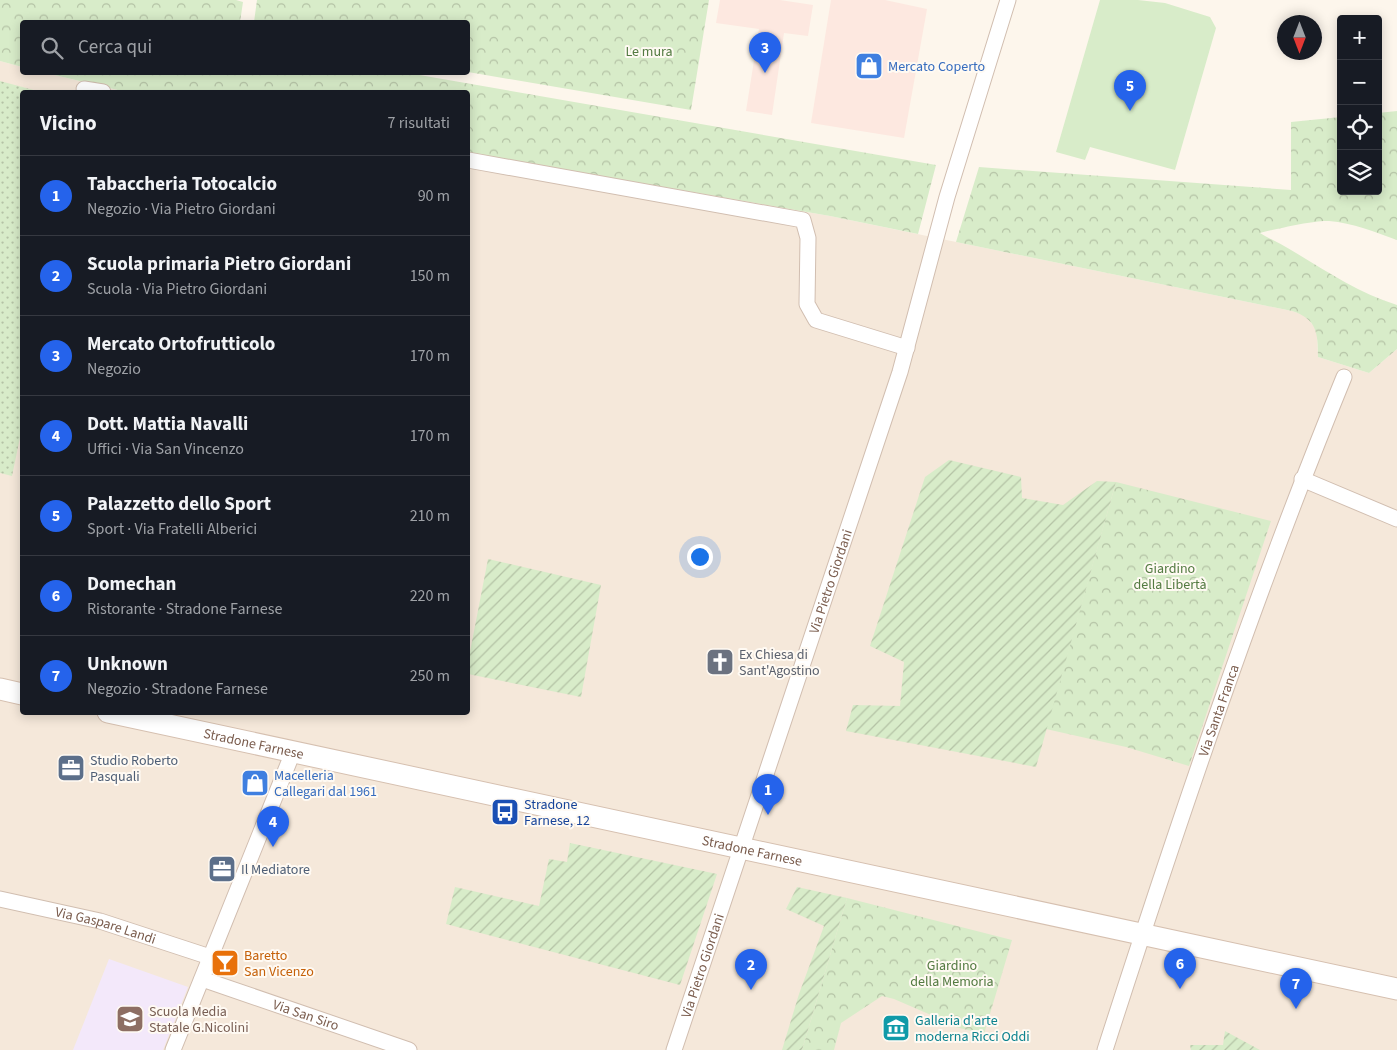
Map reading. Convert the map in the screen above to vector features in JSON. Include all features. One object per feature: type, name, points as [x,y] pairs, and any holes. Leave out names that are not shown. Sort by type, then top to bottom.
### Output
[{"type":"street","name":"Via Pietro Giordani","points":[[674,1050],[900,372],[947,197],[1008,0]]},
{"type":"street","points":[[84,89],[90,90]]},
{"type":"street","points":[[470,160],[803,220],[808,238],[807,304],[816,320],[907,348]]},
{"type":"street","name":"Via Santa Franca","points":[[1104,1050],[1242,639],[1302,479],[1344,377]]},
{"type":"street","points":[[1302,479],[1397,519]]},
{"type":"street","points":[[0,689],[20,694]]},
{"type":"street","name":"Stradone Farnese","points":[[122,715],[1397,990]]},
{"type":"street","points":[[173,1050],[293,752]]},
{"type":"street","name":"Via Gaspare Landi","points":[[0,899],[100,921],[210,957]]},
{"type":"street","name":"Via San Siro","points":[[202,979],[409,1050]]},
{"type":"shaded area","points":[[720,0],[780,0],[813,5],[808,36],[784,33],[772,115],[746,111],[759,29],[716,23]]},
{"type":"shaded area","name":"Mercato Coperto","points":[[831,0],[885,0],[927,9],[904,138],[811,123]]},
{"type":"shaded area","points":[[0,61],[20,66],[20,75],[54,75],[118,90],[20,90],[20,715],[470,715],[470,153],[830,216],[1292,311],[1304,315],[1314,326],[1317,333],[1318,357],[1369,373],[1397,349],[1397,1050],[0,1050]]},
{"type":"shaded area","name":"Scuola Media Statale G.Nicolini","points":[[109,959],[188,987],[163,1050],[73,1050]]},
{"type":"green space","points":[[0,0],[236,0],[243,2],[240,20],[20,20],[20,66],[0,61]]},
{"type":"green space","name":"Le mura","points":[[257,0],[709,0],[691,110],[470,72],[470,20],[254,20]]},
{"type":"green space","points":[[1100,0],[1138,0],[1165,3],[1210,17],[1216,28],[1175,170],[1090,147],[1085,160],[1056,152]]},
{"type":"green space","points":[[54,75],[419,75],[936,165],[918,234],[830,216],[470,153],[470,90],[118,90]]},
{"type":"green space","points":[[0,81],[34,90],[20,90],[20,438],[12,476],[0,473]]},
{"type":"green space","points":[[1397,111],[1397,240],[1355,226],[1329,221],[1305,223],[1260,233],[1355,288],[1397,305],[1397,349],[1369,373],[1318,357],[1314,328],[1307,318],[1292,311],[956,242],[979,167],[1291,190],[1291,122],[1337,117],[1337,195],[1382,195],[1382,113]]},
{"type":"green space","points":[[949,460],[1021,477],[1022,498],[1063,505],[1097,481],[1116,482],[1036,767],[846,731],[853,705],[900,706],[904,662],[870,646],[925,477]]},
{"type":"green space","name":"Giardino della Libertà","points":[[1116,482],[1271,521],[1189,766],[1126,747],[1046,729]]},
{"type":"green space","points":[[488,559],[601,585],[581,697],[470,674],[470,652]]},
{"type":"green space","points":[[570,843],[717,874],[680,985],[446,924],[455,887],[539,906],[549,859],[567,862]]},
{"type":"green space","points":[[797,887],[847,898],[802,1050],[782,1050],[799,994],[824,926],[786,909]]},
{"type":"green space","name":"Giardino della Memoria","points":[[847,898],[1012,940],[984,1034],[943,1024],[931,1015],[894,999],[882,996],[841,1023],[834,1050],[802,1050]]},
{"type":"green space","points":[[1225,1031],[1260,1050],[1191,1050],[1190,1045],[1223,1045]]},
{"type":"place","name":"Mercato Coperto","points":[[869,66]]},
{"type":"place","name":"Mercato Ortofrutticolo","points":[[765,73]]},
{"type":"place","name":"Palazzetto dello Sport","points":[[1130,111]]},
{"type":"place","name":"Ex Chiesa di Sant'Agostino","points":[[720,662]]},
{"type":"place","name":"Studio Roberto Pasquali","points":[[71,768]]},
{"type":"place","name":"Macelleria Callegari dal 1961","points":[[255,783]]},
{"type":"place","name":"Stradone Farnese, 12","points":[[505,812]]},
{"type":"place","name":"Tabaccheria Totocalcio","points":[[768,815]]},
{"type":"place","name":"Dott. Mattia Navalli","points":[[273,847]]},
{"type":"place","name":"Il Mediatore","points":[[222,869]]},
{"type":"place","name":"Baretto San Vicenzo","points":[[225,963]]},
{"type":"place","name":"Domechan","points":[[1180,989]]},
{"type":"place","name":"Scuola primaria Pietro Giordani","points":[[751,990]]},
{"type":"place","name":"Unknown","points":[[1296,1009]]},
{"type":"place","name":"Scuola Media Statale G.Nicolini","points":[[130,1019]]},
{"type":"place","name":"Galleria d'arte moderna Ricci Oddi","points":[[896,1028]]}]
